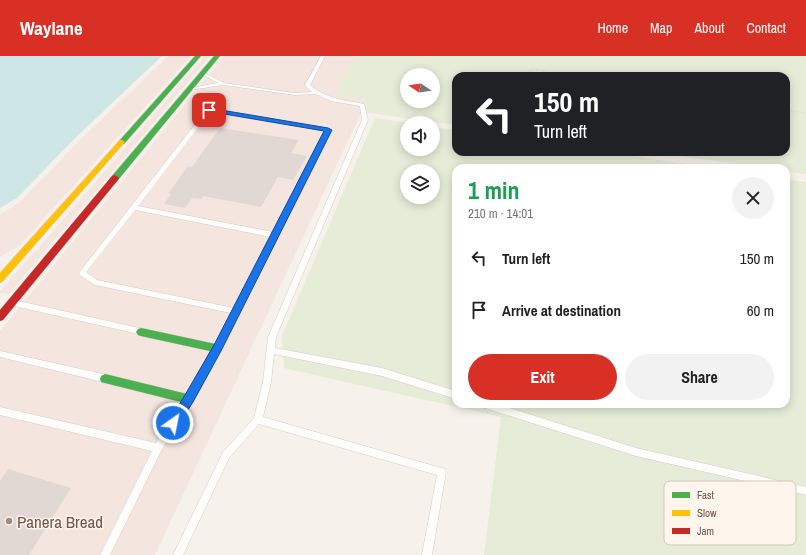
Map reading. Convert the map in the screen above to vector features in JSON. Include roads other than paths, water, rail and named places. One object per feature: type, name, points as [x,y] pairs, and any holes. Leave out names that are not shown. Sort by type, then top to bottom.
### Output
[{"type":"main road","points":[[0,279],[198,56]]},
{"type":"main road","points":[[0,318],[217,56]]},
{"type":"main road","points":[[0,265],[26,249]]},
{"type":"main road","points":[[105,379],[189,399],[217,348],[141,332]]},
{"type":"lane","points":[[178,555],[226,455],[258,420],[267,382],[272,337],[366,120],[362,105],[333,101],[315,93],[307,86],[323,56]]},
{"type":"lane","points":[[203,73],[223,84]]},
{"type":"lane","points":[[190,89],[223,84],[295,94],[315,93]]},
{"type":"lane","points":[[217,348],[236,311],[275,235],[328,130],[209,110],[82,273],[94,282],[236,311]]},
{"type":"lane","points":[[133,207],[275,235]]},
{"type":"lane","points":[[12,303],[141,332]]},
{"type":"lane","points":[[270,350],[382,372],[452,394]]},
{"type":"lane","points":[[0,354],[105,379]]},
{"type":"lane","points":[[105,555],[158,448],[189,399]]},
{"type":"lane","points":[[498,408],[636,452],[766,481]]},
{"type":"lane","points":[[0,411],[158,448]]},
{"type":"lane","points":[[258,420],[442,472],[427,555]]},
{"type":"lane","points":[[796,488],[806,490]]},
{"type":"water","points":[[0,56],[162,56],[74,139],[17,198],[0,208]]},
{"type":"place","name":"Panera Bread","points":[[9,521]]}]
